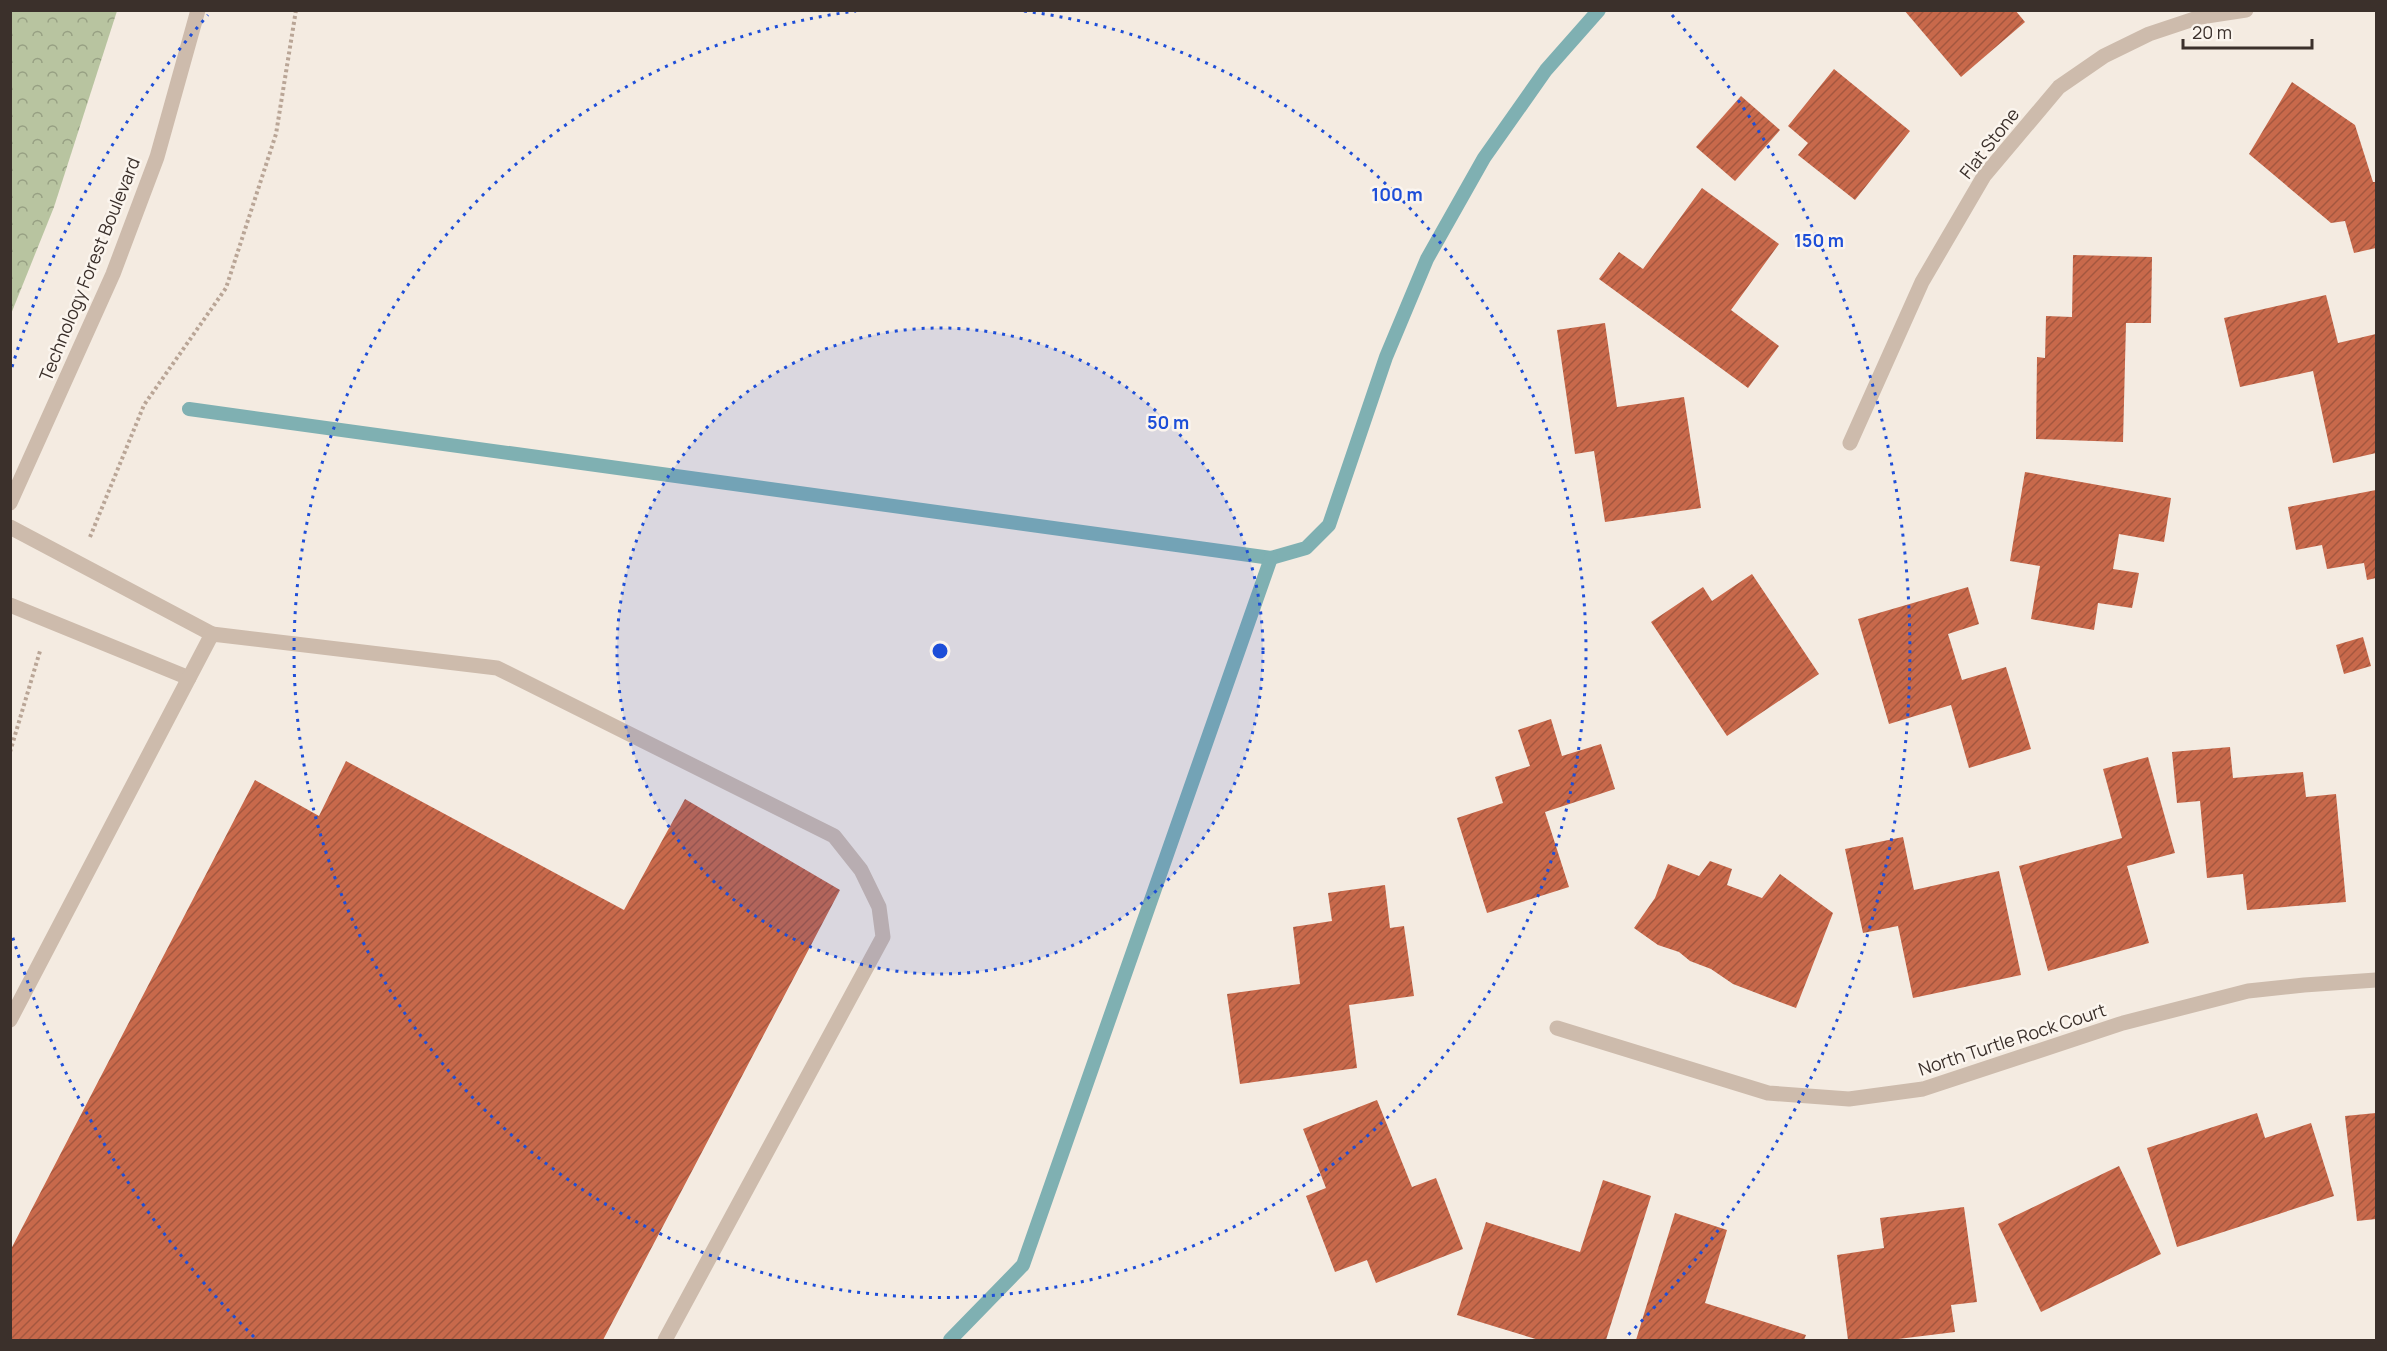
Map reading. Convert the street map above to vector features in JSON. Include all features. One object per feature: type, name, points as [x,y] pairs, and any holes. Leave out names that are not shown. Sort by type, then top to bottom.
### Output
[{"type":"street","name":"Technology Forest Boulevard","points":[[10,502],[112,274],[157,157],[198,10]]},
{"type":"street","name":"Flat Stone","points":[[1850,443],[1922,282],[1984,177],[2060,87],[2104,56],[2149,34],[2200,17],[2246,10]]},
{"type":"street","points":[[10,527],[212,634],[497,669],[834,836],[861,870],[879,907],[883,937],[665,1341]]},
{"type":"street","points":[[10,605],[189,678]]},
{"type":"street","points":[[10,1020],[212,634]]},
{"type":"street","name":"North Turtle Rock Court","points":[[1557,1028],[1768,1093],[1849,1099],[1923,1089],[2123,1023],[2248,991],[2304,984],[2376,980]]},
{"type":"path","points":[[78,563],[144,405],[226,288],[276,134],[296,10]]},
{"type":"path","points":[[10,752],[40,648],[52,622]]},
{"type":"green space","points":[[11,10],[117,11],[54,207],[11,314]]},
{"type":"building","points":[[1904,10],[2015,10],[2025,22],[1961,77]]},
{"type":"building","points":[[1834,69],[1910,131],[1855,200],[1798,155],[1808,143],[1788,126]]},
{"type":"building","points":[[2292,82],[2355,125],[2373,182],[2376,182],[2376,248],[2354,253],[2345,221],[2331,223],[2249,154]]},
{"type":"building","points":[[1741,96],[1780,130],[1735,181],[1696,147]]},
{"type":"building","points":[[1702,188],[1779,244],[1731,310],[1779,346],[1748,388],[1599,279],[1619,252],[1643,269]]},
{"type":"building","points":[[2073,255],[2152,257],[2151,323],[2126,323],[2123,442],[2036,439],[2037,357],[2045,358],[2046,316],[2072,317]]},
{"type":"building","points":[[2326,295],[2338,343],[2376,334],[2376,453],[2333,463],[2313,371],[2240,387],[2224,318]]},
{"type":"building","points":[[1605,323],[1617,407],[1684,397],[1701,508],[1605,522],[1594,451],[1575,454],[1557,330]]},
{"type":"building","points":[[2025,472],[2171,498],[2164,542],[2119,534],[2113,569],[2139,573],[2132,608],[2098,603],[2094,630],[2031,619],[2040,566],[2010,561]]},
{"type":"building","points":[[2376,490],[2376,578],[2367,580],[2364,563],[2327,569],[2322,545],[2296,550],[2288,507]]},
{"type":"building","points":[[1752,574],[1819,674],[1727,736],[1651,622],[1703,587],[1712,601]]},
{"type":"building","points":[[1968,587],[1979,624],[1948,634],[1962,680],[2006,667],[2031,749],[1969,768],[1951,705],[1889,724],[1858,619]]},
{"type":"building","points":[[2363,637],[2371,666],[2344,674],[2336,645]]},
{"type":"building","points":[[1551,719],[1562,756],[1601,744],[1615,789],[1545,812],[1569,887],[1487,913],[1457,818],[1503,803],[1495,777],[1530,766],[1518,730]]},
{"type":"building","points":[[2230,747],[2233,778],[2303,772],[2306,797],[2336,794],[2346,902],[2247,910],[2243,874],[2207,878],[2200,801],[2177,803],[2172,752]]},
{"type":"building","points":[[2148,757],[2175,853],[2127,866],[2149,943],[2048,971],[2019,866],[2122,838],[2103,769]]},
{"type":"building","points":[[346,761],[624,910],[685,799],[840,890],[603,1340],[10,1340],[10,1251],[255,780],[319,816]]},
{"type":"building","points":[[1903,837],[1914,890],[1999,871],[2021,975],[1913,998],[1898,926],[1863,933],[1845,849]]},
{"type":"building","points":[[1710,861],[1732,869],[1727,885],[1762,898],[1780,874],[1833,913],[1796,1008],[1733,984],[1711,969],[1690,961],[1679,952],[1658,945],[1634,928],[1655,898],[1668,864],[1699,876]]},
{"type":"building","points":[[1385,885],[1390,928],[1404,926],[1414,996],[1349,1005],[1357,1068],[1240,1084],[1227,994],[1300,984],[1293,927],[1332,921],[1328,893]]},
{"type":"building","points":[[1377,1100],[1412,1187],[1436,1178],[1463,1249],[1376,1283],[1367,1260],[1335,1272],[1306,1196],[1326,1188],[1303,1129]]},
{"type":"building","points":[[2257,1113],[2265,1138],[2311,1123],[2334,1196],[2177,1247],[2147,1148]]},
{"type":"building","points":[[2376,1113],[2376,1219],[2357,1221],[2345,1116]]},
{"type":"building","points":[[2119,1166],[2161,1254],[2041,1312],[1998,1224]]},
{"type":"building","points":[[1603,1180],[1651,1196],[1606,1340],[1539,1340],[1457,1315],[1486,1222],[1580,1252]]},
{"type":"building","points":[[1964,1207],[1977,1302],[1951,1305],[1955,1332],[1890,1340],[1848,1340],[1837,1255],[1884,1248],[1880,1218]]},
{"type":"building","points":[[1675,1213],[1727,1230],[1705,1303],[1806,1335],[1804,1340],[1636,1340]]},
{"type":"waterway","points":[[189,409],[1271,558],[1306,548],[1329,525],[1386,357],[1427,259],[1484,158],[1546,70],[1599,10]]},
{"type":"waterway","points":[[950,1340],[1023,1265],[1271,558]]}]
